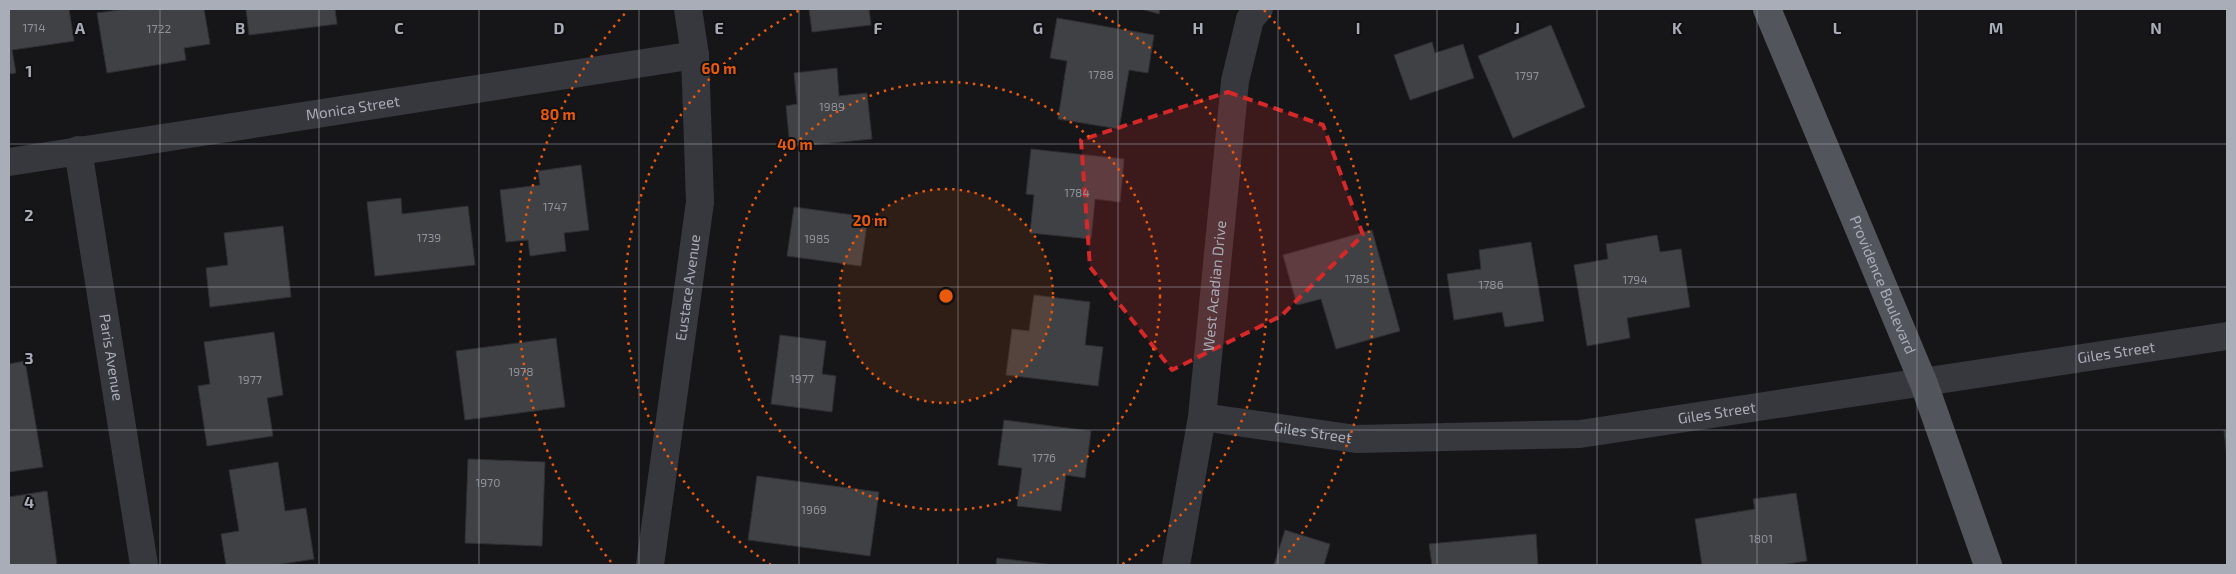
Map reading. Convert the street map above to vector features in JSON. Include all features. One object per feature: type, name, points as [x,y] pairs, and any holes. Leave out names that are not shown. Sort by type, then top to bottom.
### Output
[{"type":"main road","name":"Providence Boulevard","points":[[1768,9],[1924,384],[1988,565]]},
{"type":"street","name":"Eustace Avenue","points":[[650,565],[700,202],[695,55],[688,9]]},
{"type":"street","name":"West Acadian Drive","points":[[1176,565],[1202,417],[1235,81],[1250,19],[1259,9]]},
{"type":"street","name":"Monica Street","points":[[9,162],[695,55]]},
{"type":"street","name":"Paris Avenue","points":[[78,150],[144,565]]},
{"type":"street","name":"Giles Street","points":[[1202,417],[1356,439],[1580,434],[1924,384],[2227,336]]},
{"type":"highlighted area","points":[[1228,92],[1323,125],[1363,235],[1281,316],[1172,370],[1090,267],[1081,140]]},
{"type":"building","points":[[9,9],[69,9],[74,41],[12,50],[16,73],[9,74]]},
{"type":"building","points":[[126,9],[204,9],[210,44],[184,48],[186,60],[107,73],[97,13]]},
{"type":"building","points":[[246,9],[335,9],[337,24],[249,35]]},
{"type":"building","points":[[809,9],[869,9],[871,25],[812,32]]},
{"type":"building","points":[[1141,9],[1160,9],[1159,14]]},
{"type":"building","points":[[1057,18],[1154,35],[1148,73],[1129,70],[1119,129],[1058,119],[1067,61],[1050,58]]},
{"type":"building","points":[[1551,25],[1585,107],[1513,138],[1478,56]]},
{"type":"building","points":[[1432,42],[1435,53],[1463,44],[1474,78],[1410,100],[1394,55]]},
{"type":"building","points":[[837,68],[839,96],[867,93],[872,139],[790,147],[786,106],[797,104],[794,73]]},
{"type":"building","points":[[1031,149],[1124,159],[1120,202],[1095,199],[1091,239],[1030,233],[1034,195],[1026,194]]},
{"type":"building","points":[[581,165],[589,230],[564,233],[566,251],[530,256],[528,240],[506,242],[500,190],[540,185],[538,171]]},
{"type":"building","points":[[401,198],[402,214],[468,206],[475,265],[375,276],[367,202]]},
{"type":"building","points":[[794,207],[868,217],[861,266],[787,256]]},
{"type":"building","points":[[283,226],[291,297],[210,307],[206,268],[228,265],[224,233]]},
{"type":"building","points":[[1372,230],[1400,331],[1336,349],[1321,299],[1297,305],[1283,255]]},
{"type":"building","points":[[1657,235],[1660,252],[1681,249],[1690,307],[1627,318],[1630,338],[1587,346],[1574,265],[1608,259],[1606,244]]},
{"type":"building","points":[[1531,242],[1544,321],[1505,327],[1502,312],[1454,320],[1447,274],[1481,269],[1479,250]]},
{"type":"building","points":[[1034,295],[1090,302],[1085,345],[1103,347],[1098,386],[1006,375],[1012,329],[1029,331]]},
{"type":"building","points":[[274,332],[283,395],[267,398],[273,436],[207,446],[198,386],[210,384],[204,342]]},
{"type":"building","points":[[780,335],[826,341],[822,374],[836,376],[832,412],[771,404]]},
{"type":"building","points":[[556,338],[565,407],[465,420],[456,351]]},
{"type":"building","points":[[25,361],[43,467],[9,472],[9,364]]},
{"type":"building","points":[[1004,420],[1091,431],[1085,478],[1066,475],[1061,511],[1017,506],[1022,468],[998,465]]},
{"type":"building","points":[[2227,430],[2227,458],[2224,431]]},
{"type":"building","points":[[468,459],[545,462],[542,546],[465,543]]},
{"type":"building","points":[[278,462],[285,511],[306,508],[314,559],[276,565],[226,565],[221,534],[239,531],[229,470]]},
{"type":"building","points":[[757,476],[879,492],[870,556],[748,540]]},
{"type":"building","points":[[47,491],[57,565],[9,565],[9,497]]},
{"type":"building","points":[[1796,493],[1807,561],[1781,565],[1702,565],[1695,519],[1755,509],[1753,499]]},
{"type":"building","points":[[1285,530],[1330,544],[1324,565],[1274,565]]},
{"type":"building","points":[[1536,534],[1538,565],[1432,565],[1429,544]]},
{"type":"building","points":[[997,558],[1054,565],[996,565]]}]
